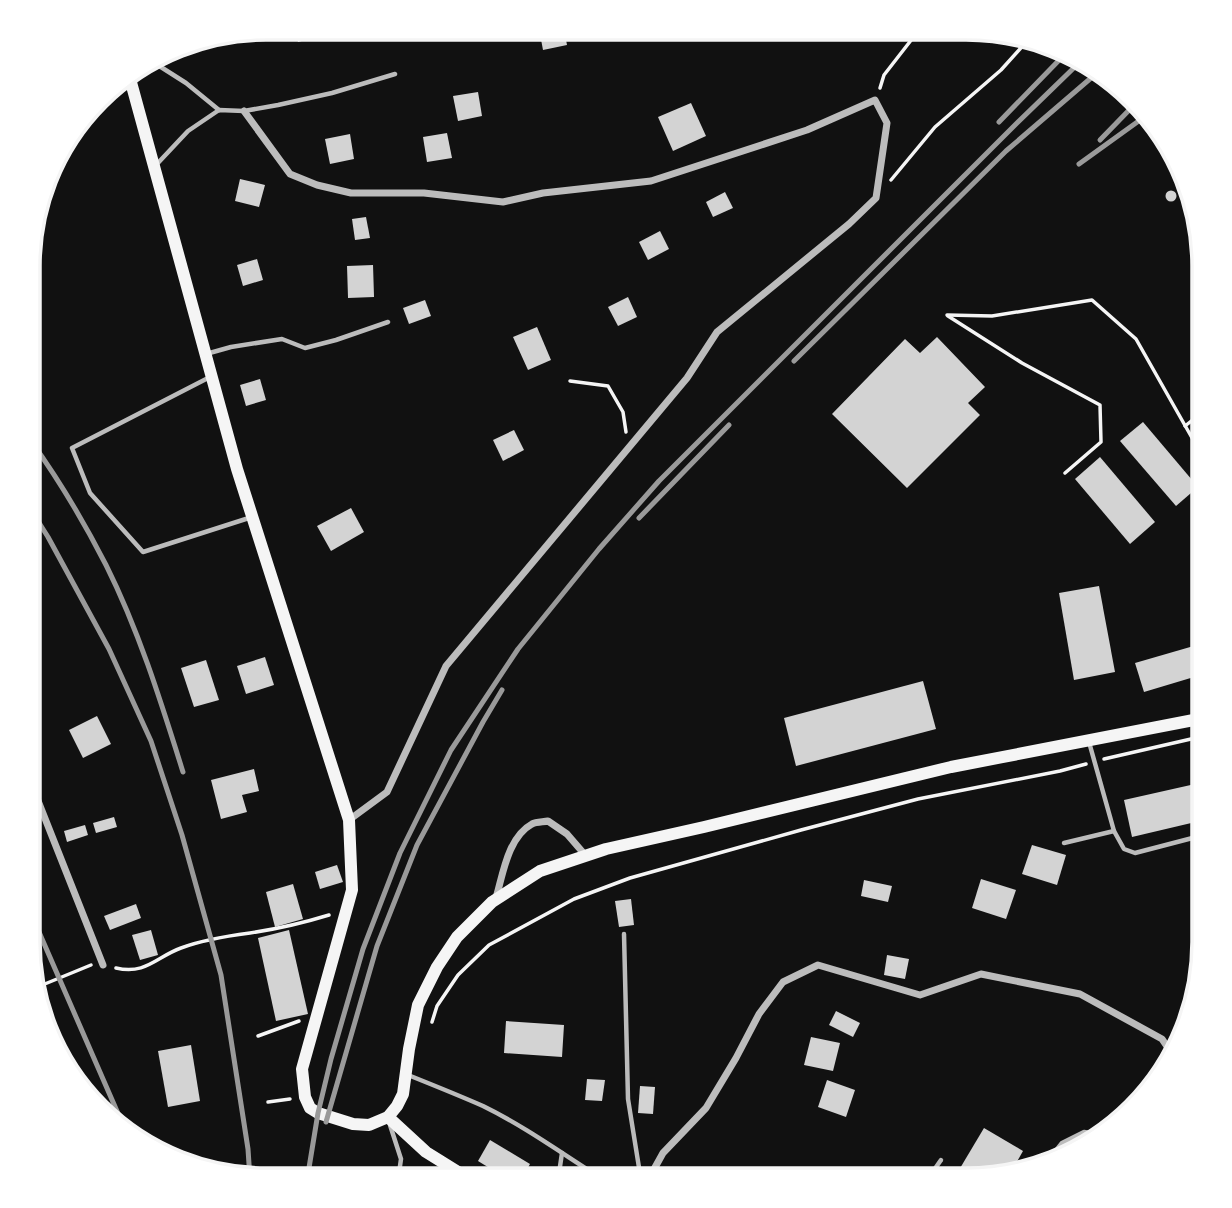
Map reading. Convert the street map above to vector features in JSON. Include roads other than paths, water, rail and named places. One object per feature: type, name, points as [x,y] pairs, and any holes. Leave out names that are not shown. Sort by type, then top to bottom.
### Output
[{"type":"main road","points":[[132,85],[237,468],[349,820],[352,890],[302,1069],[305,1097],[310,1108],[317,1113],[353,1124],[369,1125],[388,1117],[403,1094],[418,1005],[437,967],[457,937],[495,899],[540,871],[606,849],[951,767],[1191,720]]},
{"type":"main road","points":[[388,1117],[426,1152],[450,1167]]},
{"type":"street","points":[[244,111],[290,174],[317,185],[351,192],[424,193],[503,202],[542,193],[651,181],[807,130],[875,100],[887,123],[876,198],[849,224],[717,332],[687,378],[446,666],[387,792],[349,820]]},
{"type":"street","points":[[41,808],[103,965]]},
{"type":"street","points":[[495,899],[514,843],[533,823],[548,821],[567,834],[586,856]]},
{"type":"street","points":[[655,1167],[663,1153],[706,1108],[759,1014],[783,982],[818,965],[920,995],[981,974],[1080,994],[1162,1039],[1166,1045]]},
{"type":"lane","points":[[160,67],[186,83],[219,110]]},
{"type":"lane","points":[[154,167],[188,131],[219,110],[244,111],[332,93],[394,74]]},
{"type":"lane","points":[[205,354],[282,339],[305,348],[388,322]]},
{"type":"lane","points":[[211,376],[72,448],[90,493],[143,552],[252,517]]},
{"type":"lane","points":[[1088,741],[1114,831],[1124,849],[1135,853],[1191,838]]},
{"type":"lane","points":[[1064,843],[1114,831]]},
{"type":"lane","points":[[624,934],[628,1098],[639,1167]]},
{"type":"lane","points":[[406,1074],[483,1106],[584,1167]]},
{"type":"lane","points":[[388,1117],[401,1158],[400,1167]]},
{"type":"lane","points":[[1057,1149],[1062,1143],[1087,1132]]},
{"type":"lane","points":[[560,1167],[562,1153]]},
{"type":"lane","points":[[936,1167],[941,1160]]},
{"type":"railway","points":[[999,122],[1059,61]]},
{"type":"railway","points":[[309,1167],[331,1059],[363,949],[400,853],[451,750],[518,649],[599,549],[659,481],[1074,68]]},
{"type":"railway","points":[[794,361],[1006,151],[1091,78]]},
{"type":"railway","points":[[1100,140],[1129,110]]},
{"type":"railway","points":[[1079,164],[1139,121]]},
{"type":"railway","points":[[639,518],[729,425]]},
{"type":"railway","points":[[40,455],[80,517],[118,590],[149,667],[183,772]]},
{"type":"railway","points":[[40,525],[109,649],[151,741],[182,835],[221,975],[249,1167]]},
{"type":"railway","points":[[326,1122],[377,946],[417,845],[502,690]]},
{"type":"railway","points":[[41,937],[117,1112]]}]
